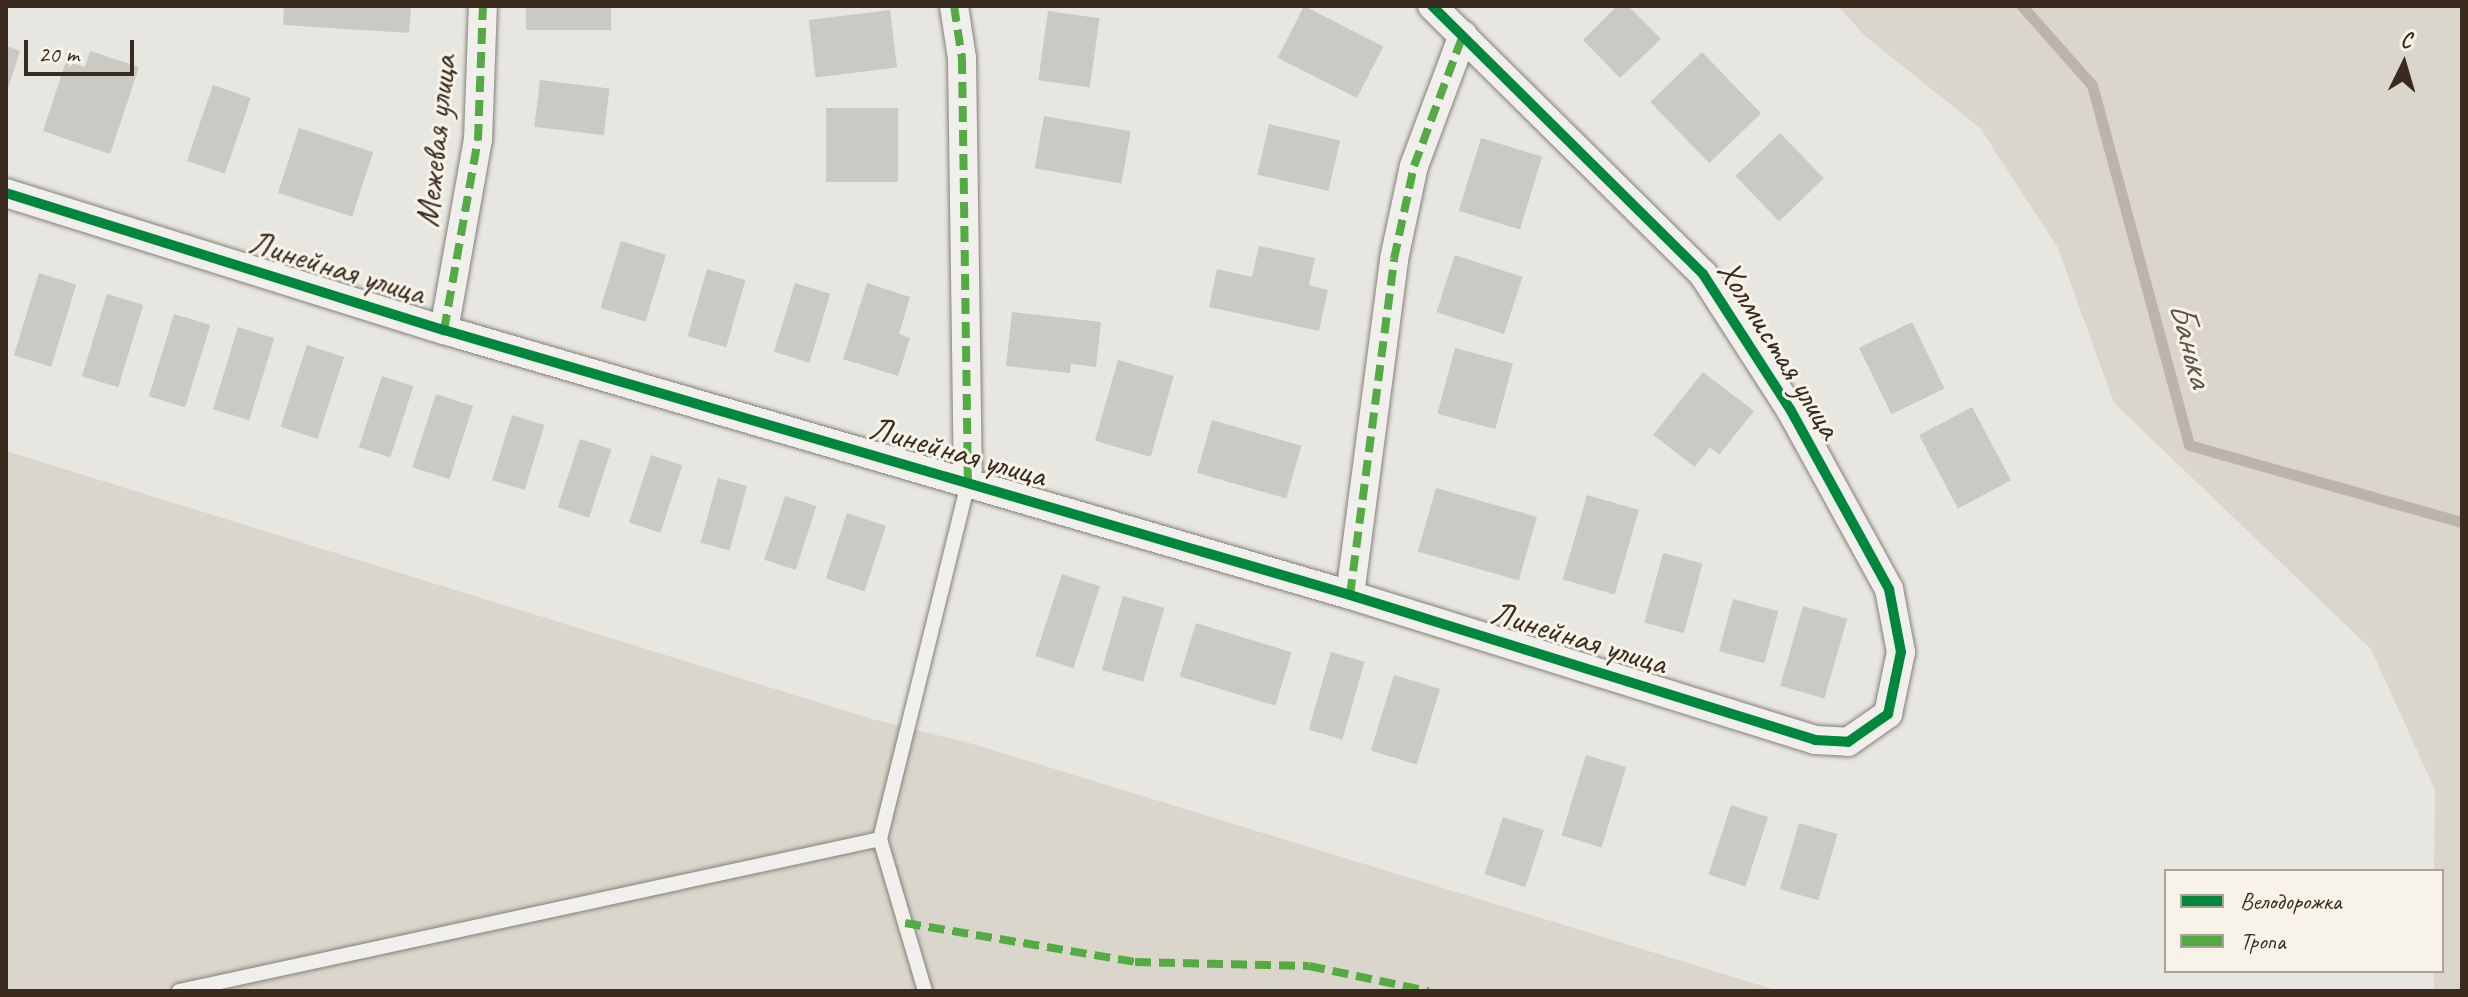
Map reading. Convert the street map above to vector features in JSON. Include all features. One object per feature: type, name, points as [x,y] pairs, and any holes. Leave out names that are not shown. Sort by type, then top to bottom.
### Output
[{"type":"street","name":"Межевая улица","points":[[444,330],[478,140],[483,6]]},
{"type":"street","points":[[954,6],[962,58],[968,483]]},
{"type":"street","name":"Холмистая улица","points":[[1432,6],[1703,274],[1790,409],[1889,589],[1901,652],[1888,714]]},
{"type":"street","points":[[1350,595],[1394,259],[1414,166],[1463,35]]},
{"type":"street","name":"Линейная улица","points":[[6,193],[444,330],[1350,595],[1815,740],[1848,742],[1888,714]]},
{"type":"lane","points":[[925,991],[880,839],[968,483]]},
{"type":"lane","points":[[179,991],[880,839]]},
{"type":"shaded area","points":[[1838,6],[2462,6],[2462,991],[2434,991],[2434,973],[2444,973],[2444,869],[2434,869],[2435,790],[2371,649],[2114,403],[2058,248],[1980,128],[1865,36]]},
{"type":"shaded area","points":[[6,451],[872,719],[973,744],[1779,991],[6,991]]},
{"type":"building","points":[[284,6],[411,6],[409,33],[283,25]]},
{"type":"building","points":[[526,6],[611,6],[611,30],[526,30]]},
{"type":"building","points":[[1304,6],[1383,46],[1357,98],[1278,58]]},
{"type":"building","points":[[1617,6],[1628,6],[1661,39],[1620,78],[1583,40]]},
{"type":"building","points":[[890,10],[897,68],[816,78],[809,20]]},
{"type":"building","points":[[1048,11],[1099,18],[1090,88],[1038,80]]},
{"type":"building","points":[[6,46],[20,51],[7,92],[6,92]]},
{"type":"building","points":[[90,51],[139,67],[110,154],[43,131],[66,61],[85,67]]},
{"type":"building","points":[[1702,52],[1761,113],[1709,163],[1650,102]]},
{"type":"building","points":[[540,80],[609,89],[604,135],[534,127]]},
{"type":"building","points":[[213,85],[251,98],[225,174],[187,161]]},
{"type":"building","points":[[826,108],[898,108],[898,182],[826,182]]},
{"type":"building","points":[[1044,116],[1131,131],[1121,183],[1035,168]]},
{"type":"building","points":[[1269,124],[1340,140],[1328,191],[1257,175]]},
{"type":"building","points":[[299,128],[373,152],[352,217],[278,193]]},
{"type":"building","points":[[1780,133],[1824,178],[1779,221],[1735,176]]},
{"type":"building","points":[[1481,138],[1542,157],[1520,229],[1459,211]]},
{"type":"building","points":[[621,241],[666,255],[645,322],[601,308]]},
{"type":"building","points":[[1259,246],[1315,258],[1309,285],[1328,290],[1319,331],[1209,307],[1217,269],[1252,277]]},
{"type":"building","points":[[1455,255],[1523,277],[1504,334],[1436,312]]},
{"type":"building","points":[[707,269],[745,280],[726,347],[688,336]]},
{"type":"building","points":[[39,273],[76,284],[51,367],[14,355]]},
{"type":"building","points":[[795,283],[830,294],[809,363],[774,352]]},
{"type":"building","points":[[867,283],[910,297],[899,334],[910,338],[898,376],[843,359]]},
{"type":"building","points":[[107,294],[143,305],[118,387],[82,376]]},
{"type":"building","points":[[1012,312],[1101,322],[1096,367],[1071,364],[1070,373],[1006,366]]},
{"type":"building","points":[[174,314],[210,325],[185,407],[149,396]]},
{"type":"building","points":[[1912,322],[1944,389],[1891,414],[1859,348]]},
{"type":"building","points":[[238,327],[274,338],[249,420],[213,409]]},
{"type":"building","points":[[307,345],[344,357],[318,439],[280,427]]},
{"type":"building","points":[[1455,348],[1513,364],[1495,429],[1437,414]]},
{"type":"building","points":[[1118,360],[1174,376],[1151,457],[1095,441]]},
{"type":"building","points":[[1703,372],[1754,411],[1719,455],[1710,447],[1695,467],[1653,435]]},
{"type":"building","points":[[382,376],[413,386],[390,458],[359,447]]},
{"type":"building","points":[[436,394],[473,406],[449,479],[412,467]]},
{"type":"building","points":[[1972,407],[2011,480],[1958,508],[1919,435]]},
{"type":"building","points":[[512,415],[545,425],[525,490],[492,480]]},
{"type":"building","points":[[1212,420],[1301,446],[1286,499],[1197,473]]},
{"type":"building","points":[[580,439],[611,449],[589,518],[558,507]]},
{"type":"building","points":[[651,455],[682,465],[660,533],[629,523]]},
{"type":"building","points":[[718,478],[747,486],[730,550],[701,543]]},
{"type":"building","points":[[1436,488],[1537,517],[1519,580],[1418,551]]},
{"type":"building","points":[[1587,495],[1639,510],[1615,594],[1563,580]]},
{"type":"building","points":[[785,496],[816,506],[796,570],[764,560]]},
{"type":"building","points":[[847,513],[886,526],[865,591],[826,579]]},
{"type":"building","points":[[1663,553],[1703,564],[1684,633],[1644,623]]},
{"type":"building","points":[[1062,574],[1100,586],[1073,668],[1035,656]]},
{"type":"building","points":[[1123,596],[1164,608],[1143,682],[1102,670]]},
{"type":"building","points":[[1733,599],[1778,611],[1764,663],[1719,651]]},
{"type":"building","points":[[1803,606],[1847,619],[1824,698],[1780,686]]},
{"type":"building","points":[[1196,623],[1292,652],[1275,706],[1180,677]]},
{"type":"building","points":[[1331,652],[1365,662],[1342,740],[1309,730]]},
{"type":"building","points":[[1394,675],[1440,689],[1417,765],[1371,751]]},
{"type":"building","points":[[1586,755],[1626,767],[1602,848],[1561,835]]},
{"type":"building","points":[[1731,805],[1768,817],[1746,886],[1708,874]]},
{"type":"building","points":[[1503,817],[1544,830],[1525,887],[1484,874]]},
{"type":"building","points":[[1799,823],[1837,834],[1818,900],[1780,889]]},
{"type":"waterway","name":"Банька","points":[[2022,6],[2092,85],[2189,445],[2462,522]]},
{"type":"marked path","points":[[444,330],[478,140],[483,6]]},
{"type":"marked path","points":[[954,6],[962,58],[968,483]]},
{"type":"marked path","points":[[1350,595],[1394,259],[1414,166],[1463,35]]},
{"type":"marked path","points":[[905,923],[1135,962],[1309,966],[1428,991]]},
{"type":"cycle path","points":[[6,193],[444,330],[1350,595],[1815,740],[1848,742],[1888,714],[1901,652],[1889,589],[1790,409],[1703,274],[1432,6]]}]
